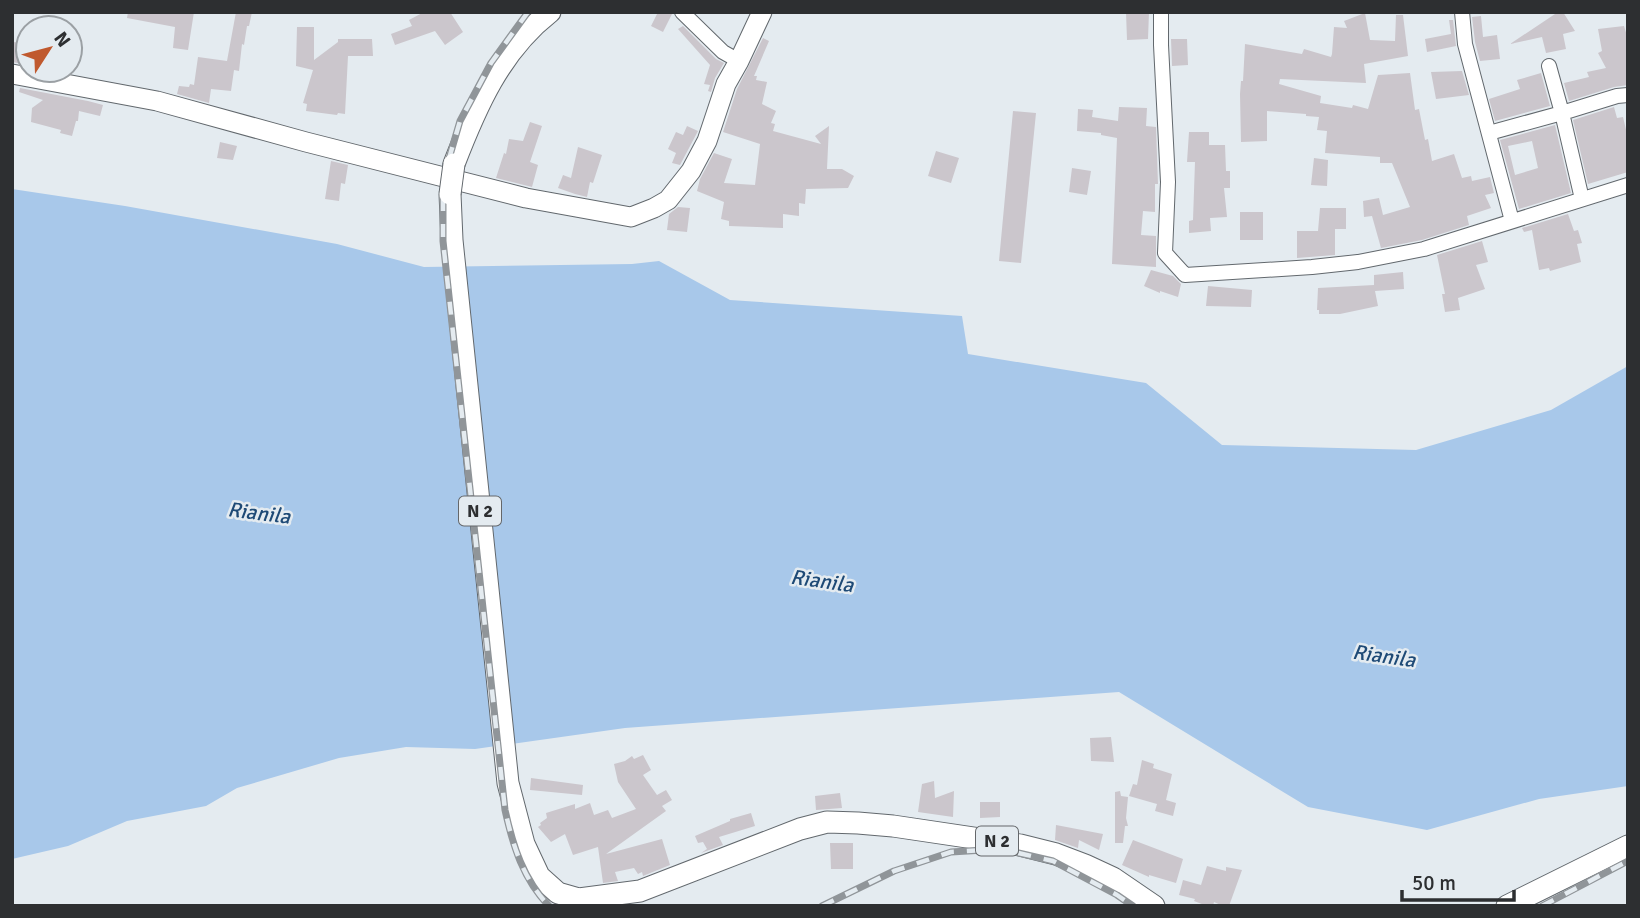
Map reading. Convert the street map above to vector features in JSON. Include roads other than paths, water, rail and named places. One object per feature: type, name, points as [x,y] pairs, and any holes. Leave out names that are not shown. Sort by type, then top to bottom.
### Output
[{"type":"main road","name":"N 2","points":[[550,12],[534,24],[486,88],[454,164],[450,194],[452,240],[508,783],[524,844],[539,876],[558,892],[577,902],[640,891],[800,828],[827,822],[858,822],[1020,845],[1056,854],[1113,878],[1154,906]]},
{"type":"main road","points":[[1507,906],[1628,846]]},
{"type":"street","points":[[682,12],[723,52],[739,61]]},
{"type":"street","points":[[12,74],[157,101],[527,198],[631,217],[668,200],[691,172],[707,141],[726,84],[762,12]]},
{"type":"street","points":[[1161,12],[1168,182],[1165,253],[1185,275],[1358,262],[1424,249],[1628,185]]},
{"type":"street","points":[[1462,12],[1465,44],[1513,221]]},
{"type":"street","points":[[1549,66],[1582,199]]},
{"type":"street","points":[[1489,133],[1628,95]]},
{"type":"water","name":"Rianila","points":[[12,189],[337,244],[424,267],[632,264],[659,261],[730,300],[962,316],[968,354],[1146,383],[1222,445],[1416,450],[1551,410],[1628,366],[1628,786],[1539,799],[1427,830],[1308,807],[1119,692],[625,728],[475,749],[406,747],[339,758],[237,788],[206,806],[127,821],[68,846],[12,859]]},
{"type":"railway","points":[[528,12],[491,63],[460,121],[443,190],[443,241],[505,810],[520,861],[532,885],[549,906]]},
{"type":"railway","points":[[822,906],[894,871],[951,852],[1001,849],[1053,861],[1133,906]]},
{"type":"railway","points":[[1542,906],[1628,861]]}]
